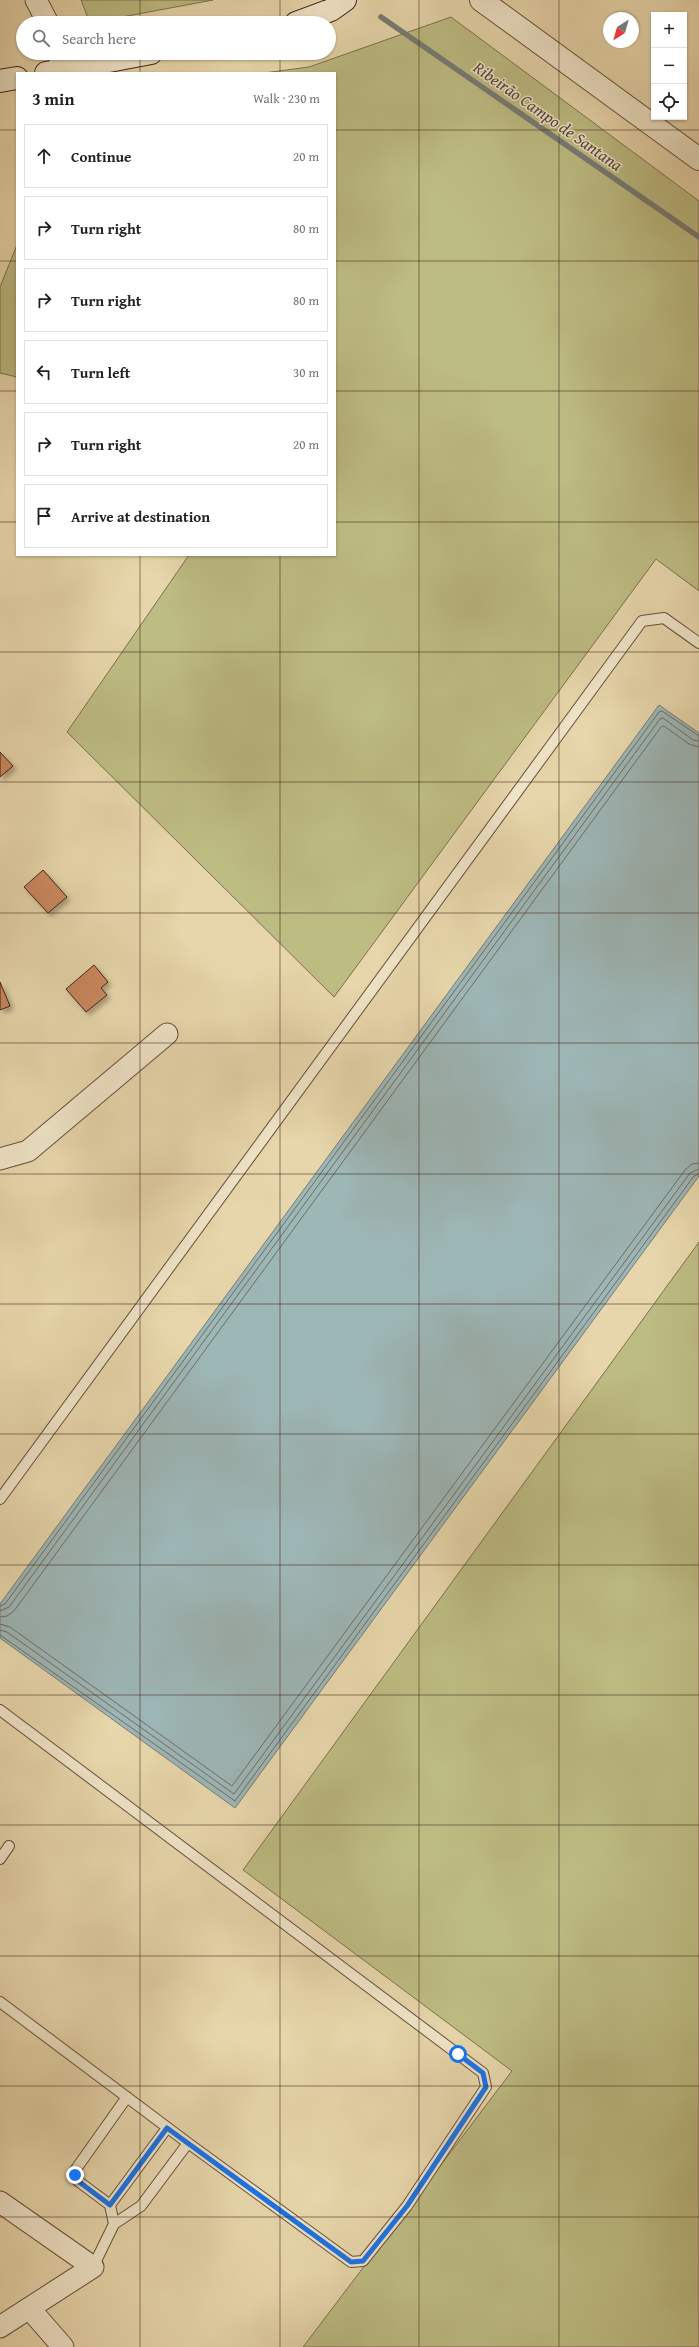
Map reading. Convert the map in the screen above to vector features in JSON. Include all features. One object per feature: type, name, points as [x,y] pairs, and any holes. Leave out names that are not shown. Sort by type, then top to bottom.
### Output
[{"type":"street","points":[[36,0],[44,16]]},
{"type":"street","points":[[315,16],[331,10],[345,0]]},
{"type":"street","points":[[480,0],[699,159]]},
{"type":"street","points":[[56,65],[96,60]]},
{"type":"street","points":[[0,81],[16,78]]},
{"type":"street","points":[[0,1159],[28,1151],[167,1034]]},
{"type":"street","points":[[0,2202],[93,2267],[0,2327]]},
{"type":"street","points":[[29,2308],[63,2347]]},
{"type":"lane","points":[[0,1500],[642,621],[664,618],[699,643]]},
{"type":"lane","points":[[0,1710],[483,2073],[486,2087],[407,2206],[363,2261],[351,2262],[167,2128],[0,2002]]},
{"type":"lane","points":[[0,1859],[10,1846]]},
{"type":"lane","points":[[114,2224],[110,2205],[78,2181],[75,2175],[76,2169],[127,2097]]},
{"type":"lane","points":[[110,2205],[167,2128]]},
{"type":"lane","points":[[93,2267],[114,2224],[141,2206],[188,2143]]},
{"type":"shaded area","points":[[81,0],[213,0],[127,16],[87,16]]},
{"type":"shaded area","points":[[451,17],[699,201],[699,591],[656,559],[334,997],[67,732],[188,556],[336,556],[336,72],[272,72],[309,67],[329,60],[336,60],[336,57]]},
{"type":"shaded area","points":[[16,247],[16,377],[0,373],[0,287]]},
{"type":"shaded area","points":[[699,1242],[699,2347],[303,2347],[512,2071],[243,1870]]},
{"type":"water","points":[[659,705],[699,733],[699,1176],[235,1808],[0,1638],[0,1604]]},
{"type":"building","points":[[0,752],[13,766],[0,777]]},
{"type":"building","points":[[43,870],[67,897],[48,913],[24,887]]},
{"type":"building","points":[[94,965],[108,982],[101,988],[107,995],[86,1012],[66,989]]},
{"type":"building","points":[[0,982],[10,1006],[0,1010]]},
{"type":"waterway","name":"Ribeirão Campo de Santana","points":[[381,17],[699,237]]},
{"type":"route","points":[[75,2175],[78,2181],[110,2205],[167,2128],[351,2262],[363,2261],[407,2206],[486,2087],[483,2073],[458,2054]]}]
